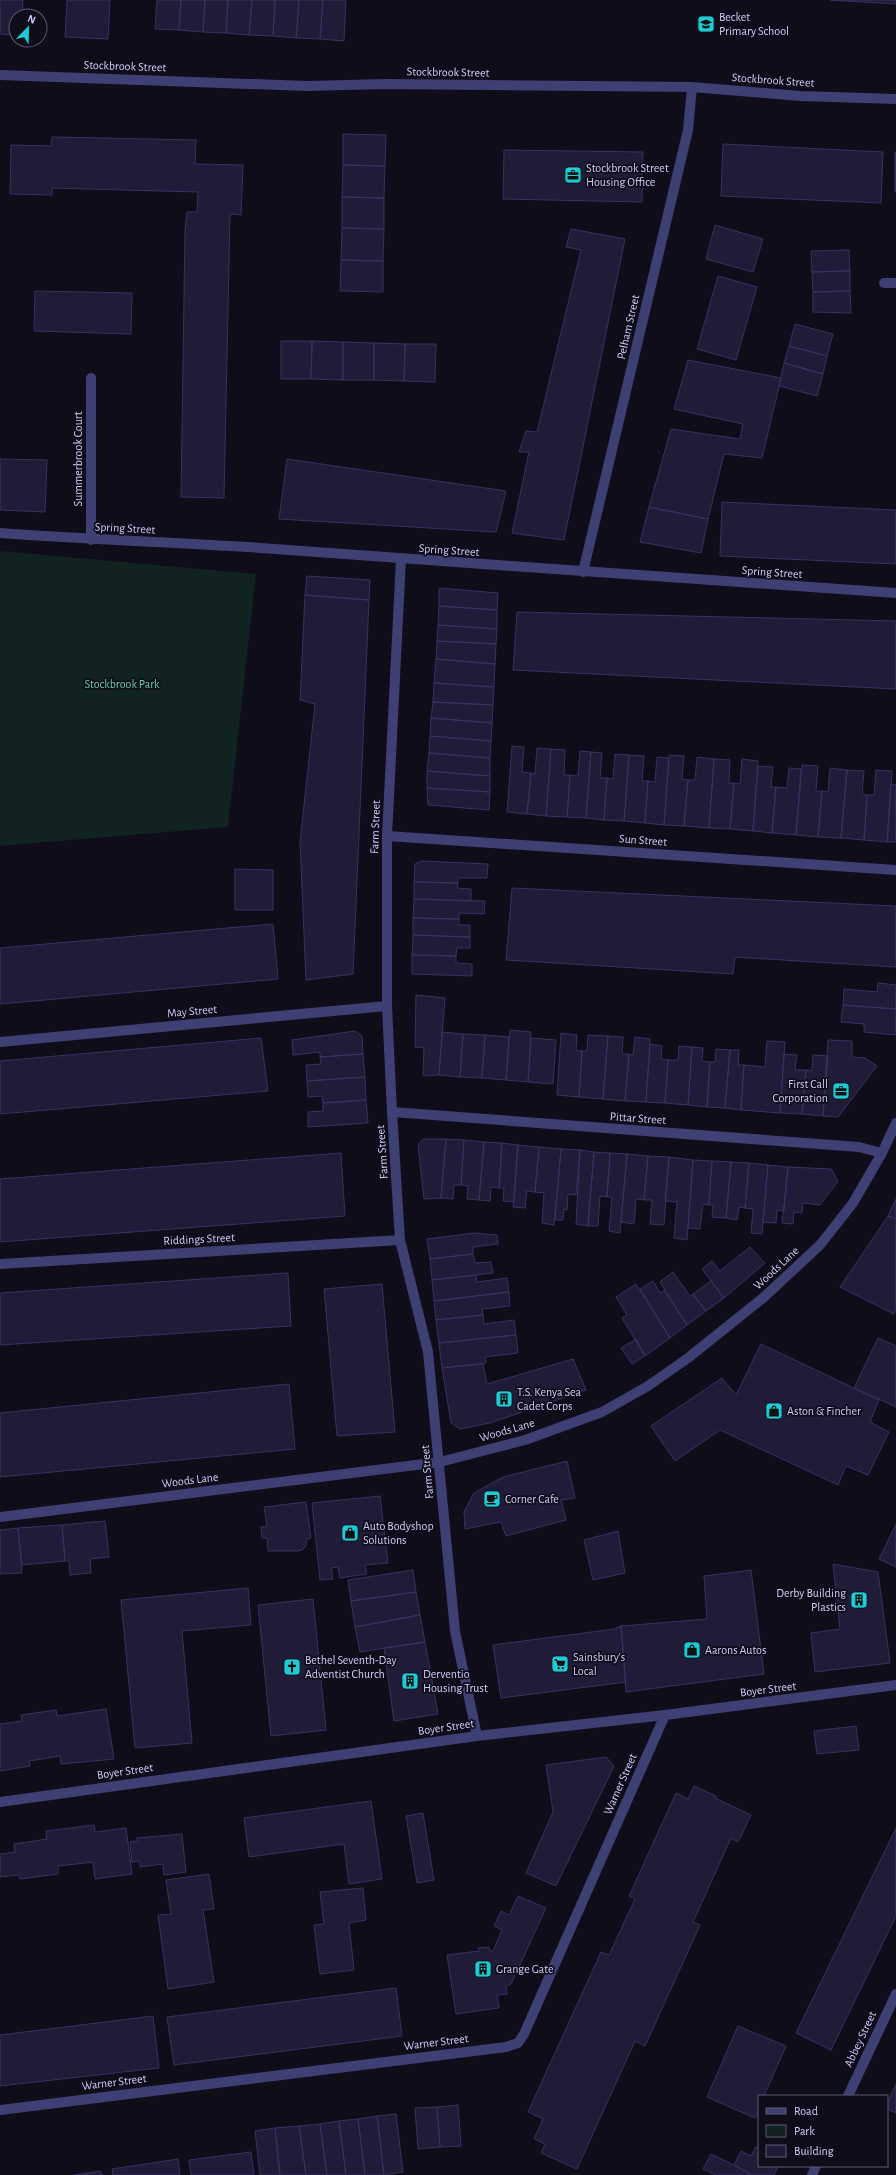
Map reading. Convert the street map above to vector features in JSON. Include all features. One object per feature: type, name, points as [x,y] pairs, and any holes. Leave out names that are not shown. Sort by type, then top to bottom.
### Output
[{"type":"street","name":"Stockbrook Street","points":[[0,76],[307,86],[386,84],[692,87],[800,96],[896,99]]},
{"type":"street","name":"Pelham Street","points":[[583,572],[688,130],[692,87]]},
{"type":"street","points":[[884,283],[896,283]]},
{"type":"street","name":"Summerbrook Court","points":[[91,378],[91,540]]},
{"type":"street","name":"Spring Street","points":[[0,533],[91,540],[246,547],[896,593]]},
{"type":"street","name":"Farm Street","points":[[401,559],[388,836],[386,1006],[400,1240],[428,1352],[440,1462],[455,1631],[477,1736]]},
{"type":"street","name":"Sun Street","points":[[388,836],[896,870]]},
{"type":"street","name":"May Street","points":[[0,1042],[386,1006]]},
{"type":"street","name":"Pittar Street","points":[[392,1112],[859,1147],[882,1153]]},
{"type":"street","name":"Woods Lane","points":[[0,1517],[440,1462],[525,1440],[602,1412],[648,1386],[682,1362],[763,1298],[820,1245],[853,1203],[882,1153],[896,1123]]},
{"type":"street","name":"Riddings Street","points":[[0,1264],[400,1240]]},
{"type":"street","name":"Boyer Street","points":[[0,1802],[477,1736],[665,1715],[896,1685]]},
{"type":"street","name":"Warner Street","points":[[0,2110],[290,2075],[506,2047],[518,2043],[524,2034],[665,1715]]},
{"type":"street","name":"Abbey Street","points":[[848,2095],[896,1994]]},
{"type":"green space","name":"Stockbrook Park","points":[[0,551],[256,574],[228,827],[0,846]]},
{"type":"building","points":[[0,0],[23,0],[22,8],[8,8],[8,34],[0,34]]},
{"type":"building","points":[[67,0],[110,0],[108,39],[65,37]]},
{"type":"building","points":[[157,0],[181,0],[179,30],[155,29]]},
{"type":"building","points":[[181,0],[205,0],[203,32],[179,30]]},
{"type":"building","points":[[205,0],[228,0],[226,33],[203,32]]},
{"type":"building","points":[[228,0],[252,0],[249,35],[226,33]]},
{"type":"building","points":[[252,0],[275,0],[273,36],[249,35]]},
{"type":"building","points":[[275,0],[299,0],[296,38],[273,36]]},
{"type":"building","points":[[299,0],[323,0],[320,39],[296,38]]},
{"type":"building","points":[[323,0],[346,0],[344,41],[320,39]]},
{"type":"building","points":[[830,0],[896,0],[896,4]]},
{"type":"building","points":[[343,134],[386,135],[385,166],[343,165]]},
{"type":"building","points":[[52,137],[196,140],[195,164],[243,165],[241,215],[230,214],[224,498],[181,497],[185,231],[187,212],[197,212],[198,192],[52,188],[52,195],[10,194],[11,145],[51,146]]},
{"type":"building","points":[[723,144],[883,152],[881,203],[721,196]]},
{"type":"building","name":"Stockbrook Street Housing Office","points":[[504,150],[643,152],[642,202],[503,199]]},
{"type":"building","points":[[896,152],[896,192],[895,192]]},
{"type":"building","points":[[343,165],[385,166],[384,198],[342,197]]},
{"type":"building","points":[[342,197],[384,198],[384,229],[342,228]]},
{"type":"building","points":[[715,225],[763,239],[753,272],[706,259]]},
{"type":"building","points":[[342,228],[384,229],[383,261],[341,260]]},
{"type":"building","points":[[571,229],[625,239],[564,540],[512,533],[529,452],[519,452],[526,431],[537,432],[581,250],[566,247]]},
{"type":"building","points":[[849,250],[850,271],[812,272],[811,251]]},
{"type":"building","points":[[341,260],[383,261],[383,292],[340,291]]},
{"type":"building","points":[[850,271],[850,291],[813,292],[812,272]]},
{"type":"building","points":[[718,276],[757,287],[736,360],[697,349]]},
{"type":"building","points":[[35,291],[132,293],[131,334],[34,331]]},
{"type":"building","points":[[850,291],[851,313],[813,312],[813,292]]},
{"type":"building","points":[[795,324],[833,334],[827,356],[789,346]]},
{"type":"building","points":[[281,341],[312,341],[311,379],[281,379]]},
{"type":"building","points":[[312,341],[343,342],[343,380],[311,379]]},
{"type":"building","points":[[343,342],[374,343],[374,380],[343,380]]},
{"type":"building","points":[[374,343],[405,344],[404,381],[374,380]]},
{"type":"building","points":[[405,344],[436,344],[435,382],[404,381]]},
{"type":"building","points":[[789,346],[827,356],[823,374],[784,363]]},
{"type":"building","points":[[688,360],[781,378],[762,458],[724,454],[708,519],[649,507],[671,429],[740,439],[743,424],[674,409]]},
{"type":"building","points":[[784,363],[823,374],[817,396],[779,386]]},
{"type":"building","points":[[0,459],[47,460],[45,512],[0,510]]},
{"type":"building","points":[[287,459],[506,491],[496,532],[279,519]]},
{"type":"building","points":[[722,502],[896,510],[896,564],[720,556]]},
{"type":"building","points":[[649,507],[708,519],[701,553],[640,542]]},
{"type":"building","points":[[307,576],[370,580],[369,600],[305,595]]},
{"type":"building","points":[[439,588],[498,593],[497,610],[439,606]]},
{"type":"building","points":[[305,595],[369,600],[353,974],[306,980],[300,842],[315,704],[300,700]]},
{"type":"building","points":[[439,606],[497,610],[497,629],[438,625]]},
{"type":"building","points":[[517,612],[896,621],[896,689],[513,670]]},
{"type":"building","points":[[438,625],[497,629],[496,644],[437,641]]},
{"type":"building","points":[[437,641],[496,644],[495,664],[436,659]]},
{"type":"building","points":[[436,659],[495,664],[494,687],[434,683]]},
{"type":"building","points":[[434,683],[494,687],[493,705],[433,702]]},
{"type":"building","points":[[433,702],[493,705],[492,723],[431,718]]},
{"type":"building","points":[[431,718],[492,723],[491,741],[430,736]]},
{"type":"building","points":[[430,736],[491,741],[490,758],[429,753]]},
{"type":"building","points":[[512,746],[524,747],[522,772],[531,773],[527,814],[507,812]]},
{"type":"building","points":[[537,748],[551,749],[546,816],[527,814],[531,773],[535,774]]},
{"type":"building","points":[[551,749],[565,750],[564,775],[570,775],[567,817],[546,816]]},
{"type":"building","points":[[580,751],[591,752],[586,818],[567,817],[570,775],[578,776]]},
{"type":"building","points":[[591,752],[602,753],[600,778],[607,778],[604,820],[586,818]]},
{"type":"building","points":[[429,753],[490,758],[490,776],[427,771]]},
{"type":"building","points":[[615,754],[629,755],[624,821],[604,820],[607,778],[613,779]]},
{"type":"building","points":[[629,755],[644,756],[642,781],[648,781],[645,823],[624,821]]},
{"type":"building","points":[[669,755],[684,756],[682,779],[688,780],[684,826],[664,825]]},
{"type":"building","points":[[657,757],[669,758],[664,825],[645,823],[648,781],[655,782]]},
{"type":"building","points":[[697,757],[714,759],[709,828],[684,826],[688,780],[695,780]]},
{"type":"building","points":[[714,759],[730,760],[729,783],[734,783],[730,829],[709,828]]},
{"type":"building","points":[[742,759],[758,761],[753,831],[730,829],[734,783],[740,784]]},
{"type":"building","points":[[802,765],[818,766],[816,791],[822,791],[818,837],[796,835]]},
{"type":"building","points":[[758,766],[773,767],[771,787],[776,787],[772,833],[753,831]]},
{"type":"building","points":[[789,768],[801,769],[796,835],[772,833],[776,787],[787,788]]},
{"type":"building","points":[[830,768],[847,770],[841,838],[818,837],[822,791],[828,792]]},
{"type":"building","points":[[847,770],[864,771],[862,794],[867,795],[864,840],[841,838]]},
{"type":"building","points":[[876,770],[892,771],[887,842],[864,840],[867,795],[874,795]]},
{"type":"building","points":[[427,771],[490,776],[490,792],[427,788]]},
{"type":"building","points":[[891,784],[896,785],[896,842],[887,842]]},
{"type":"building","points":[[427,788],[490,792],[489,810],[428,805]]},
{"type":"building","points":[[422,861],[488,864],[487,878],[458,878],[458,883],[414,882],[415,864]]},
{"type":"building","points":[[235,869],[273,870],[273,910],[235,910]]},
{"type":"building","points":[[414,882],[458,883],[457,888],[471,889],[471,901],[414,899]]},
{"type":"building","points":[[512,888],[896,906],[896,967],[735,957],[733,974],[506,960]]},
{"type":"building","points":[[414,899],[485,901],[484,914],[459,913],[459,919],[413,918]]},
{"type":"building","points":[[413,918],[459,919],[459,925],[470,925],[470,937],[413,935]]},
{"type":"building","points":[[273,924],[278,979],[0,1004],[0,948]]},
{"type":"building","points":[[413,935],[470,937],[470,948],[457,948],[456,956],[412,955]]},
{"type":"building","points":[[412,955],[456,956],[456,963],[472,964],[472,976],[412,974]]},
{"type":"building","points":[[878,983],[896,985],[896,1009],[843,1005],[844,989],[877,992]]},
{"type":"building","points":[[416,995],[445,998],[439,1075],[423,1076],[424,1048],[415,1047]]},
{"type":"building","points":[[843,1005],[896,1009],[896,1035],[864,1032],[864,1024],[841,1022]]},
{"type":"building","points":[[510,1030],[531,1032],[528,1082],[506,1080]]},
{"type":"building","points":[[355,1031],[362,1036],[363,1054],[320,1057],[320,1052],[293,1055],[292,1040]]},
{"type":"building","points":[[442,1032],[463,1034],[460,1077],[439,1075]]},
{"type":"building","points":[[561,1033],[577,1035],[576,1050],[582,1051],[579,1097],[557,1095]]},
{"type":"building","points":[[463,1034],[485,1035],[482,1078],[460,1077]]},
{"type":"building","points":[[485,1035],[509,1037],[506,1080],[482,1078]]},
{"type":"building","points":[[588,1035],[608,1036],[603,1099],[579,1097],[582,1051],[587,1051]]},
{"type":"building","points":[[608,1036],[623,1037],[622,1054],[629,1054],[625,1101],[603,1099]]},
{"type":"building","points":[[635,1037],[650,1039],[646,1102],[625,1101],[629,1054],[633,1055]]},
{"type":"building","points":[[261,1038],[268,1091],[0,1114],[0,1061]]},
{"type":"building","points":[[531,1038],[556,1040],[553,1084],[528,1082]]},
{"type":"building","name":"First Call Corporation","points":[[828,1040],[852,1041],[852,1057],[865,1058],[877,1066],[838,1117],[823,1116]]},
{"type":"building","points":[[767,1041],[785,1042],[780,1113],[741,1110],[744,1065],[765,1067]]},
{"type":"building","points":[[650,1044],[662,1046],[661,1059],[668,1060],[665,1103],[646,1102]]},
{"type":"building","points":[[679,1046],[692,1047],[688,1105],[665,1103],[668,1060],[678,1060]]},
{"type":"building","points":[[692,1047],[703,1048],[702,1061],[710,1062],[707,1107],[688,1105]]},
{"type":"building","points":[[716,1049],[730,1050],[725,1108],[707,1107],[710,1062],[715,1062]]},
{"type":"building","points":[[730,1050],[739,1050],[738,1065],[744,1065],[741,1110],[725,1108]]},
{"type":"building","points":[[363,1054],[365,1077],[307,1081],[306,1065],[321,1064],[320,1057]]},
{"type":"building","points":[[784,1054],[797,1055],[795,1070],[806,1070],[802,1114],[780,1113]]},
{"type":"building","points":[[813,1055],[828,1056],[823,1116],[802,1114],[806,1070],[812,1071]]},
{"type":"building","points":[[365,1077],[366,1100],[323,1103],[322,1096],[308,1097],[307,1081]]},
{"type":"building","points":[[366,1100],[368,1123],[308,1127],[308,1112],[323,1111],[323,1103]]},
{"type":"building","points":[[423,1139],[446,1139],[441,1198],[424,1199],[418,1145]]},
{"type":"building","points":[[446,1139],[464,1140],[461,1185],[454,1185],[453,1199],[441,1198]]},
{"type":"building","points":[[464,1140],[484,1142],[479,1200],[467,1199],[468,1186],[461,1185]]},
{"type":"building","points":[[484,1142],[502,1143],[499,1188],[491,1187],[490,1201],[479,1200]]},
{"type":"building","points":[[502,1143],[518,1145],[514,1202],[503,1201],[504,1188],[499,1188]]},
{"type":"building","points":[[518,1145],[539,1147],[535,1192],[527,1191],[525,1208],[513,1207]]},
{"type":"building","points":[[539,1147],[561,1149],[554,1225],[542,1223],[544,1193],[535,1192]]},
{"type":"building","points":[[561,1149],[580,1150],[576,1195],[568,1194],[567,1210],[564,1209],[563,1220],[555,1220]]},
{"type":"building","points":[[580,1150],[594,1152],[588,1226],[576,1224]]},
{"type":"building","points":[[594,1152],[610,1153],[607,1197],[600,1196],[598,1226],[588,1226]]},
{"type":"building","points":[[341,1153],[345,1216],[0,1242],[0,1179]]},
{"type":"building","points":[[610,1153],[627,1154],[620,1233],[609,1231],[612,1197],[607,1197]]},
{"type":"building","points":[[627,1154],[648,1156],[644,1200],[636,1199],[634,1224],[621,1222]]},
{"type":"building","points":[[648,1156],[669,1157],[664,1225],[650,1224],[652,1200],[644,1200]]},
{"type":"building","points":[[669,1157],[693,1160],[687,1240],[674,1238],[677,1202],[665,1201]]},
{"type":"building","points":[[693,1160],[712,1161],[709,1205],[703,1204],[700,1229],[688,1228]]},
{"type":"building","points":[[712,1161],[731,1162],[726,1218],[712,1217],[713,1205],[709,1205]]},
{"type":"building","points":[[731,1162],[749,1163],[745,1208],[739,1207],[737,1220],[726,1218]]},
{"type":"building","points":[[749,1163],[768,1165],[762,1234],[751,1233],[753,1209],[745,1208]]},
{"type":"building","points":[[768,1165],[788,1167],[784,1211],[777,1210],[776,1223],[763,1222]]},
{"type":"building","points":[[788,1167],[831,1169],[838,1181],[820,1205],[803,1203],[802,1213],[794,1212],[793,1224],[782,1223]]},
{"type":"building","points":[[896,1199],[896,1219],[888,1216]]},
{"type":"building","points":[[888,1216],[896,1219],[896,1309],[894,1314],[840,1287]]},
{"type":"building","points":[[474,1233],[497,1235],[498,1244],[473,1247],[473,1254],[430,1259],[427,1239]]},
{"type":"building","points":[[750,1247],[765,1263],[724,1298],[702,1269],[712,1261],[720,1271]]},
{"type":"building","points":[[473,1254],[475,1263],[491,1262],[493,1273],[432,1280],[430,1259]]},
{"type":"building","points":[[673,1272],[690,1296],[693,1294],[706,1311],[687,1325],[660,1282]]},
{"type":"building","points":[[288,1273],[291,1326],[0,1345],[0,1293]]},
{"type":"building","points":[[476,1275],[477,1282],[507,1278],[509,1292],[434,1301],[432,1280]]},
{"type":"building","points":[[653,1281],[660,1293],[664,1290],[687,1325],[670,1338],[640,1289]]},
{"type":"building","points":[[711,1281],[724,1298],[706,1311],[693,1294]]},
{"type":"building","points":[[382,1284],[395,1432],[337,1436],[324,1289]]},
{"type":"building","points":[[636,1284],[670,1338],[645,1356],[622,1318],[627,1315],[616,1297]]},
{"type":"building","points":[[509,1292],[510,1306],[482,1309],[483,1315],[436,1320],[434,1301]]},
{"type":"building","points":[[483,1315],[484,1324],[514,1320],[516,1335],[439,1343],[436,1320]]},
{"type":"building","points":[[516,1335],[518,1353],[485,1357],[486,1363],[442,1368],[439,1343]]},
{"type":"building","points":[[878,1338],[896,1346],[896,1407],[854,1388]]},
{"type":"building","points":[[636,1339],[645,1356],[632,1364],[621,1348]]},
{"type":"building","name":"Aston & Fincher","points":[[761,1344],[879,1400],[870,1422],[889,1432],[868,1475],[846,1466],[838,1485],[720,1430],[675,1461],[651,1426],[722,1378],[736,1395]]},
{"type":"building","name":"T.S. Kenya Sea Cadet Corps","points":[[573,1359],[586,1390],[490,1423],[460,1429],[451,1423],[442,1368],[483,1364],[487,1384]]},
{"type":"building","points":[[289,1384],[295,1449],[0,1477],[0,1413]]},
{"type":"building","points":[[567,1461],[575,1498],[561,1500],[566,1520],[506,1536],[501,1522],[465,1529],[464,1512],[474,1493],[503,1477]]},
{"type":"building","name":"Auto Bodyshop Solutions","points":[[380,1496],[388,1563],[365,1565],[367,1574],[340,1578],[338,1567],[331,1568],[333,1579],[320,1580],[312,1503]]},
{"type":"building","points":[[306,1502],[311,1538],[307,1539],[306,1546],[302,1550],[297,1551],[268,1551],[267,1538],[262,1538],[261,1527],[267,1526],[264,1507]]},
{"type":"building","points":[[105,1521],[109,1557],[90,1559],[91,1573],[70,1575],[69,1561],[65,1561],[62,1525]]},
{"type":"building","points":[[896,1524],[896,1567],[879,1559]]},
{"type":"building","points":[[62,1525],[65,1561],[22,1565],[18,1528]]},
{"type":"building","points":[[18,1528],[22,1573],[0,1574],[0,1530]]},
{"type":"building","points":[[618,1531],[625,1573],[593,1580],[584,1540]]},
{"type":"building","name":"Derby Building Plastics","points":[[833,1564],[878,1572],[890,1663],[815,1672],[811,1633],[840,1629]]},
{"type":"building","points":[[413,1570],[416,1592],[351,1601],[348,1580]]},
{"type":"building","name":"Aarons Autos","points":[[751,1570],[764,1674],[626,1692],[621,1626],[707,1619],[704,1576]]},
{"type":"building","points":[[248,1588],[251,1625],[182,1631],[192,1743],[135,1748],[121,1600]]},
{"type":"building","points":[[416,1592],[420,1615],[355,1627],[351,1601]]},
{"type":"building","name":"Bethel Seventh-Day Adventist Church","points":[[313,1599],[326,1730],[271,1736],[258,1605]]},
{"type":"building","points":[[420,1615],[425,1642],[360,1652],[355,1627]]},
{"type":"building","name":"Sainsbury's Local","points":[[621,1626],[626,1682],[501,1698],[493,1645],[614,1629]]},
{"type":"building","name":"Derventio Housing Trust","points":[[425,1642],[438,1714],[394,1721],[384,1648]]},
{"type":"building","points":[[106,1709],[114,1759],[61,1764],[60,1756],[29,1761],[30,1766],[0,1771],[0,1724],[22,1721],[21,1715],[56,1710],[57,1716]]},
{"type":"building","points":[[856,1726],[859,1750],[817,1754],[814,1731]]},
{"type":"building","points":[[606,1757],[614,1766],[556,1886],[526,1873],[553,1812],[546,1765]]},
{"type":"building","points":[[694,1786],[751,1815],[738,1842],[731,1838],[693,1922],[700,1925],[645,2046],[635,2041],[577,2169],[541,2153],[545,2144],[534,2139],[543,2119],[528,2112],[601,1952],[609,1955],[635,1899],[629,1896],[676,1793],[688,1799]]},
{"type":"building","points":[[371,1801],[382,1879],[349,1884],[344,1844],[249,1857],[244,1818]]},
{"type":"building","points":[[423,1813],[434,1880],[417,1883],[406,1816]]},
{"type":"building","points":[[94,1825],[95,1832],[126,1828],[132,1874],[95,1879],[93,1862],[58,1866],[58,1874],[20,1879],[19,1875],[0,1877],[0,1854],[15,1852],[14,1844],[47,1839],[46,1831]]},
{"type":"building","points":[[896,1828],[896,1916],[831,2050],[796,2033]]},
{"type":"building","points":[[182,1834],[186,1872],[164,1875],[163,1864],[140,1867],[140,1861],[132,1862],[130,1842],[137,1841],[137,1838]]},
{"type":"building","points":[[209,1874],[214,1909],[203,1910],[214,1982],[168,1989],[158,1915],[171,1914],[166,1880]]},
{"type":"building","points":[[363,1888],[366,1920],[349,1923],[354,1970],[320,1974],[314,1925],[324,1924],[320,1892]]},
{"type":"building","name":"Grange Gate","points":[[518,1896],[546,1908],[511,1984],[506,1986],[507,1994],[497,1995],[499,2008],[456,2014],[447,1955],[479,1951],[478,1948],[489,1947],[490,1951],[493,1951],[502,1930],[494,1926],[501,1911],[509,1915]]},
{"type":"building","points":[[396,1988],[402,2036],[174,2065],[167,2017]]},
{"type":"building","points":[[153,2016],[159,2068],[0,2086],[0,2035]]},
{"type":"building","points":[[738,2026],[786,2046],[764,2095],[758,2095],[758,2111],[755,2118],[707,2097]]},
{"type":"building","points":[[896,2084],[896,2113],[888,2109],[888,2102]]},
{"type":"building","points":[[458,2105],[461,2146],[440,2147],[437,2107]]},
{"type":"building","points":[[437,2107],[440,2147],[418,2149],[415,2108]]},
{"type":"building","points":[[396,2114],[403,2172],[384,2175],[377,2116]]},
{"type":"building","points":[[377,2116],[384,2175],[365,2175],[358,2119]]},
{"type":"building","points":[[358,2119],[365,2175],[346,2175],[339,2121]]},
{"type":"building","points":[[339,2121],[346,2175],[327,2175],[320,2124]]},
{"type":"building","points":[[320,2124],[327,2175],[306,2175],[299,2126]]},
{"type":"building","points":[[299,2126],[306,2175],[280,2175],[275,2128]]},
{"type":"building","points":[[275,2128],[280,2175],[260,2175],[255,2131]]},
{"type":"building","points":[[756,2147],[758,2148],[758,2167],[778,2167],[774,2175],[753,2175],[734,2165],[741,2151],[751,2156]]},
{"type":"building","points":[[251,2152],[254,2175],[191,2175],[189,2160]]},
{"type":"building","points":[[711,2154],[753,2175],[716,2175],[703,2169]]},
{"type":"building","points":[[178,2159],[180,2175],[113,2175],[112,2169]]},
{"type":"building","points":[[101,2171],[102,2175],[74,2175]]},
{"type":"place","name":"Becket Primary School","points":[[706,24]]},
{"type":"place","name":"Stockbrook Street Housing Office","points":[[573,175]]},
{"type":"place","name":"First Call Corporation","points":[[841,1091]]},
{"type":"place","name":"T.S. Kenya Sea Cadet Corps","points":[[504,1399]]},
{"type":"place","name":"Aston & Fincher","points":[[774,1411]]},
{"type":"place","name":"Corner Cafe","points":[[492,1499]]},
{"type":"place","name":"Auto Bodyshop Solutions","points":[[350,1533]]},
{"type":"place","name":"Derby Building Plastics","points":[[859,1600]]},
{"type":"place","name":"Aarons Autos","points":[[692,1650]]},
{"type":"place","name":"Sainsbury's Local","points":[[560,1664]]},
{"type":"place","name":"Bethel Seventh-Day Adventist Church","points":[[292,1667]]},
{"type":"place","name":"Derventio Housing Trust","points":[[410,1681]]},
{"type":"place","name":"Grange Gate","points":[[483,1969]]}]
